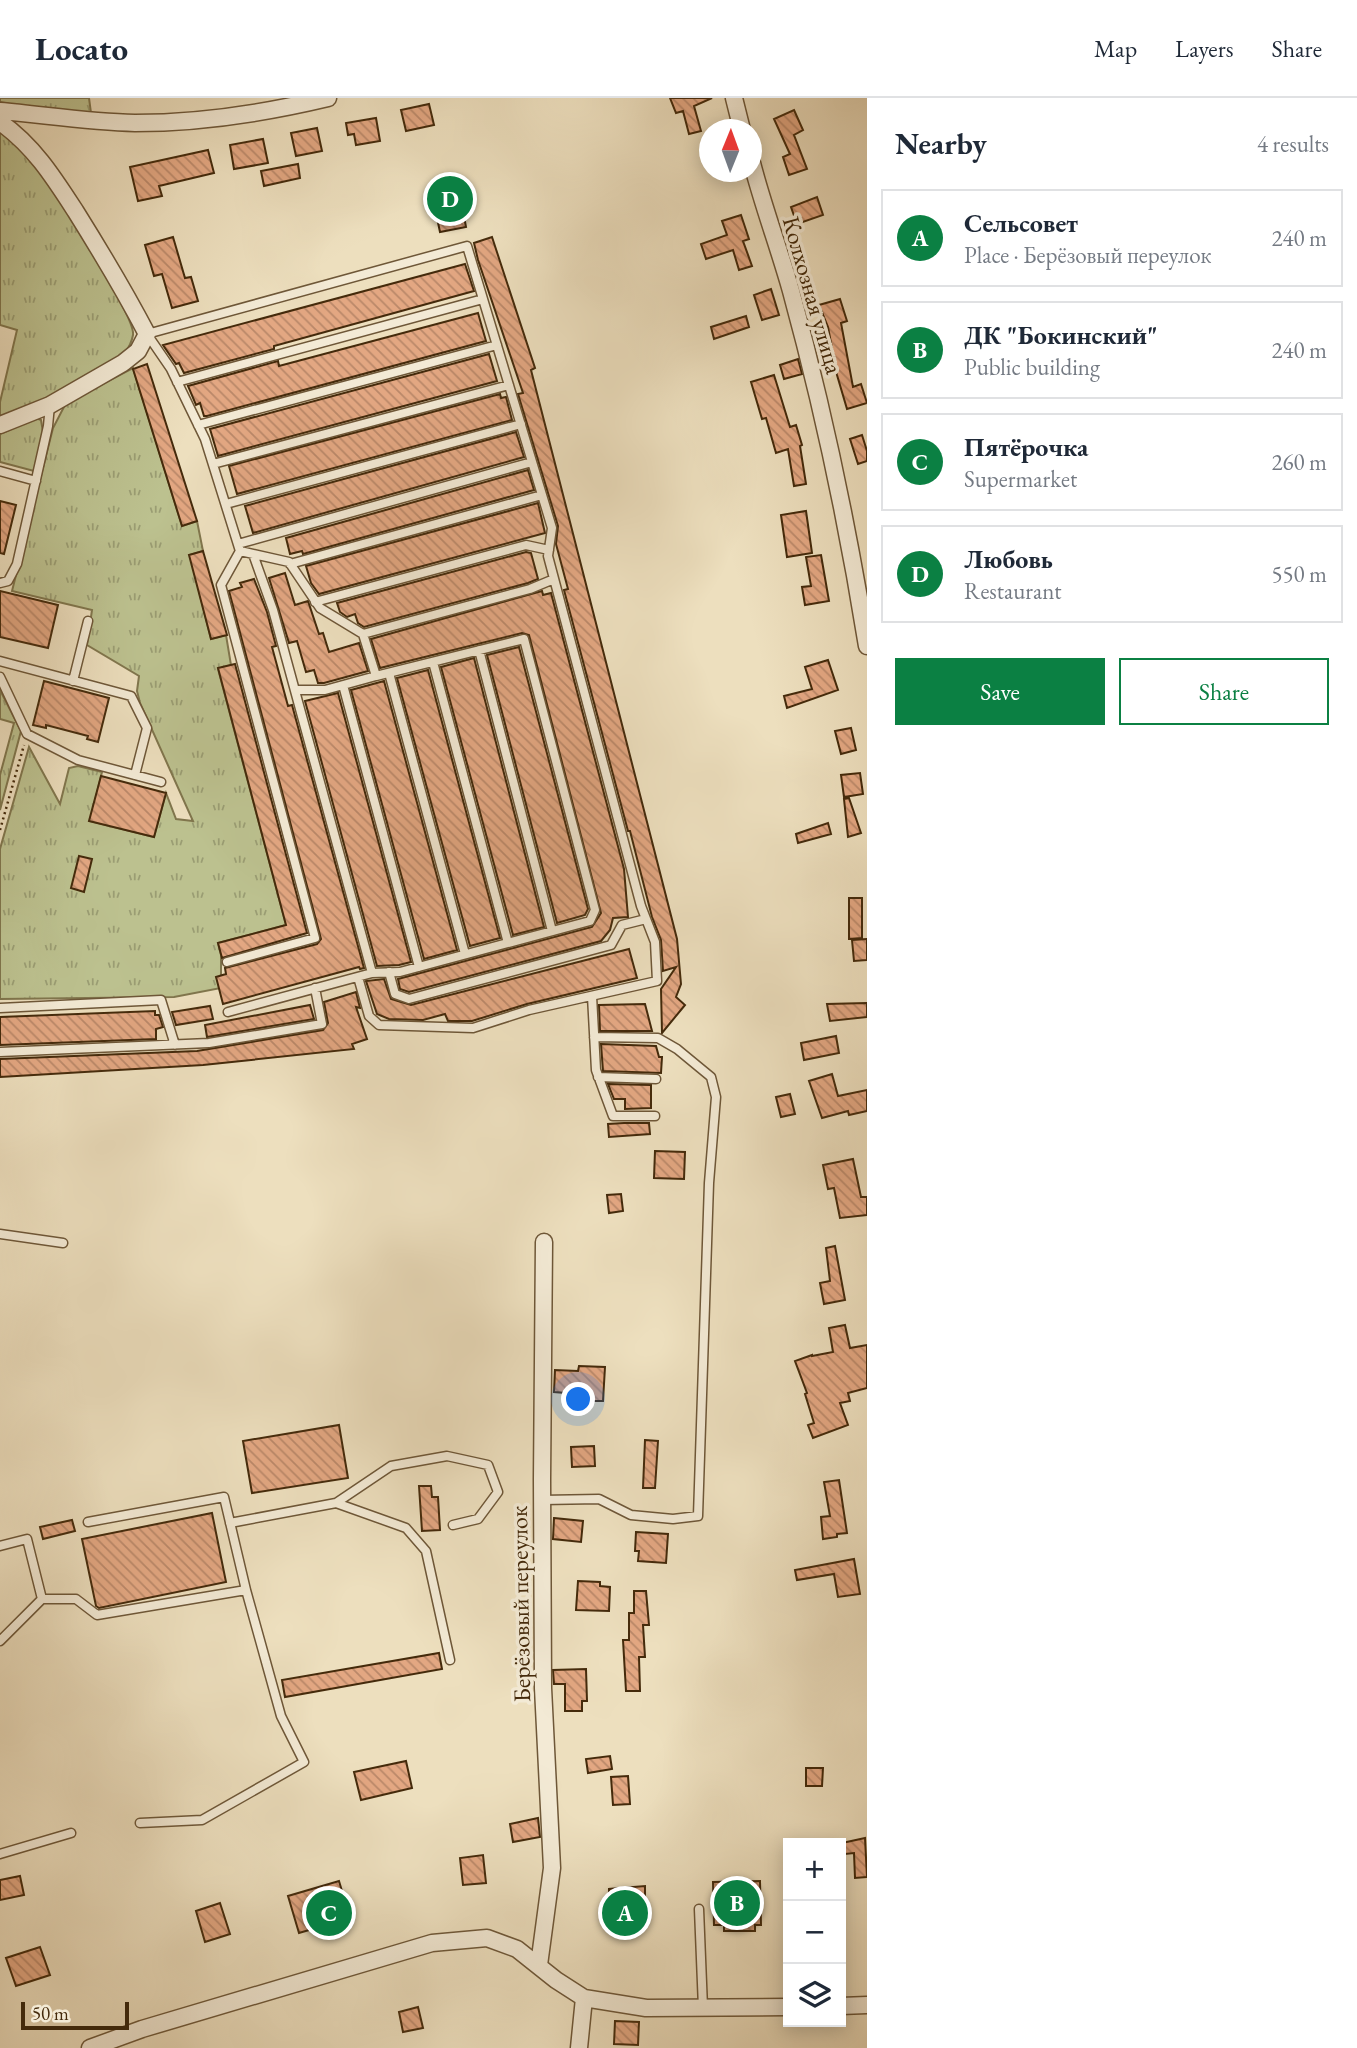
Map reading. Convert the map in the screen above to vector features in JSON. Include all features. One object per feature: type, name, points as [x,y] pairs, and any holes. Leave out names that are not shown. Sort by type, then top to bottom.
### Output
[{"type":"street","points":[[0,111],[133,123],[173,122],[248,114],[328,98]]},
{"type":"street","points":[[734,98],[740,119]]},
{"type":"street","points":[[0,122],[30,148],[46,167],[111,268],[147,334],[138,351],[123,363],[50,405],[0,425]]},
{"type":"street","name":"Колхозная улица","points":[[757,182],[790,290],[826,431],[858,585],[867,646]]},
{"type":"street","name":"Берёзовый переулок","points":[[539,1965],[552,1868],[543,1688],[544,1241]]},
{"type":"street","points":[[90,2048],[142,2029],[432,1943],[487,1938],[517,1949],[584,1998],[646,2008],[783,2007]]},
{"type":"street","points":[[579,2048],[584,1998]]},
{"type":"street","points":[[846,2006],[867,2005]]},
{"type":"lane","points":[[227,962],[315,938],[221,585],[239,547],[198,425],[177,382],[147,334],[467,246],[552,528],[548,556],[646,919],[655,942],[657,981],[529,1010],[473,1028],[379,1025],[369,1016],[358,977]]},
{"type":"lane","points":[[177,382],[484,299]]},
{"type":"lane","points":[[198,425],[497,345]]},
{"type":"lane","points":[[213,464],[509,385]]},
{"type":"lane","points":[[0,583],[8,581],[17,564],[48,426],[50,405]]},
{"type":"lane","points":[[226,504],[521,424]]},
{"type":"lane","points":[[239,547],[532,462]]},
{"type":"lane","points":[[0,471],[36,481]]},
{"type":"lane","points":[[239,547],[253,554],[290,564],[542,495]]},
{"type":"lane","points":[[315,602],[526,545],[549,550]]},
{"type":"lane","points":[[253,554],[273,610],[372,973]]},
{"type":"lane","points":[[290,564],[320,608],[363,634],[376,676]]},
{"type":"lane","points":[[363,634],[530,589],[554,579]]},
{"type":"lane","points":[[73,681],[88,621]]},
{"type":"lane","points":[[228,1012],[372,973],[419,967],[590,921],[595,910],[524,639],[325,690],[295,690]]},
{"type":"lane","points":[[479,650],[552,931]]},
{"type":"lane","points":[[0,661],[131,696],[147,728],[135,775]]},
{"type":"lane","points":[[433,662],[508,943]]},
{"type":"lane","points":[[389,673],[465,954]]},
{"type":"lane","points":[[0,677],[27,734],[78,760],[161,782]]},
{"type":"lane","points":[[344,685],[419,967]]},
{"type":"lane","points":[[388,972],[395,994],[409,999],[611,945],[622,925],[646,919]]},
{"type":"lane","points":[[0,1052],[209,1043],[322,1024],[315,988]]},
{"type":"lane","points":[[592,996],[596,1070],[613,1115],[655,1116]]},
{"type":"lane","points":[[0,1008],[161,1000],[175,1045]]},
{"type":"lane","points":[[542,1500],[599,1499],[631,1515],[673,1519],[698,1516],[709,1183],[716,1097],[711,1077],[677,1049],[658,1038],[594,1037]]},
{"type":"lane","points":[[598,1077],[656,1079]]},
{"type":"lane","points":[[0,1234],[63,1243]]},
{"type":"lane","points":[[230,1524],[336,1503],[391,1466],[447,1456],[488,1465],[498,1492],[478,1519],[453,1525]]},
{"type":"lane","points":[[88,1522],[224,1497],[246,1590],[281,1716],[304,1762],[202,1820],[140,1823]]},
{"type":"lane","points":[[336,1503],[406,1528],[426,1551],[450,1660]]},
{"type":"lane","points":[[0,1546],[27,1539],[42,1599]]},
{"type":"lane","points":[[0,1641],[42,1599],[76,1599],[97,1615],[246,1590]]},
{"type":"lane","points":[[0,1854],[71,1833]]},
{"type":"lane","points":[[699,1909],[703,2008]]},
{"type":"path","points":[[0,830],[27,734]]},
{"type":"green space","points":[[0,98],[89,98],[91,113],[24,107],[0,102]]},
{"type":"green space","points":[[0,131],[32,161],[62,205],[109,281],[131,323],[133,335],[124,354],[99,372],[29,408],[0,416],[0,402],[17,330],[0,325]]},
{"type":"green space","points":[[133,368],[182,526],[197,521],[203,551],[190,555],[211,639],[226,635],[231,665],[218,669],[286,925],[218,943],[221,955],[221,988],[174,997],[0,999],[0,849],[29,747],[60,804],[69,768],[78,766],[102,772],[90,821],[154,837],[166,793],[176,819],[193,821],[140,703],[137,691],[139,676],[87,645],[92,610],[12,591],[53,428],[66,403]]},
{"type":"green space","points":[[36,418],[41,420],[43,432],[34,471],[0,462],[0,434]]},
{"type":"green space","points":[[0,690],[21,731],[0,810],[0,775],[14,723],[0,719]]},
{"type":"building","points":[[670,98],[712,98],[694,106],[699,132],[689,134],[683,111],[676,113]]},
{"type":"building","points":[[429,104],[434,125],[406,131],[401,110]]},
{"type":"building","points":[[794,110],[803,130],[794,135],[807,169],[789,175],[783,157],[790,154],[774,119]]},
{"type":"building","points":[[376,118],[380,141],[356,145],[354,134],[348,135],[346,123]]},
{"type":"building","points":[[317,128],[322,151],[296,156],[291,133]]},
{"type":"building","points":[[263,139],[268,163],[234,169],[230,145]]},
{"type":"building","points":[[208,150],[214,173],[159,186],[162,196],[138,201],[130,167]]},
{"type":"building","points":[[298,164],[300,178],[264,186],[261,171]]},
{"type":"building","points":[[456,175],[466,227],[440,232],[436,213],[442,212],[436,179]]},
{"type":"building","points":[[817,197],[823,215],[797,224],[791,207]]},
{"type":"building","points":[[741,215],[749,239],[743,241],[752,266],[739,270],[733,250],[706,259],[701,244],[727,235],[722,221]]},
{"type":"building","points":[[173,237],[185,278],[191,277],[198,301],[172,308],[162,274],[154,276],[145,245]]},
{"type":"building","points":[[492,237],[535,368],[531,370],[677,939],[681,984],[676,997],[685,1005],[662,1033],[661,989],[676,967],[663,971],[661,940],[628,831],[564,590],[568,589],[556,544],[558,526],[518,394],[523,393],[478,260],[474,243]]},
{"type":"building","points":[[465,264],[474,291],[274,346],[274,349],[184,373],[163,345]]},
{"type":"building","points":[[771,289],[779,315],[762,320],[754,295]]},
{"type":"building","points":[[840,299],[847,321],[841,323],[853,387],[861,384],[867,403],[847,409],[828,327],[819,305]]},
{"type":"building","points":[[478,313],[486,341],[207,416],[204,416],[200,403],[196,405],[188,386],[278,361],[279,366]]},
{"type":"building","points":[[746,316],[749,327],[714,339],[711,327]]},
{"type":"building","points":[[489,354],[497,381],[218,456],[210,429]]},
{"type":"building","points":[[798,359],[802,374],[784,379],[780,365]]},
{"type":"building","points":[[147,364],[197,521],[182,526],[133,369]]},
{"type":"building","points":[[774,375],[790,427],[796,425],[802,445],[806,484],[794,486],[788,449],[776,453],[766,418],[762,419],[751,382]]},
{"type":"building","points":[[500,394],[501,398],[506,397],[512,420],[237,494],[229,466]]},
{"type":"building","points":[[516,432],[524,457],[253,533],[245,506]]},
{"type":"building","points":[[862,435],[867,461],[858,464],[850,439]]},
{"type":"building","points":[[528,470],[534,490],[303,554],[302,551],[290,554],[286,538]]},
{"type":"building","points":[[0,501],[16,505],[4,554],[0,553]]},
{"type":"building","points":[[538,503],[545,533],[319,594],[311,583],[306,566]]},
{"type":"building","points":[[806,511],[812,553],[787,557],[781,515]]},
{"type":"building","points":[[203,551],[227,635],[211,639],[189,555]]},
{"type":"building","points":[[526,552],[531,553],[538,579],[528,583],[364,627],[358,623],[355,614],[347,617],[340,612],[337,603]]},
{"type":"building","points":[[821,555],[829,601],[805,605],[802,587],[811,586],[806,557]]},
{"type":"building","points":[[285,573],[295,605],[308,601],[319,634],[323,633],[329,652],[359,643],[368,671],[324,683],[318,683],[314,670],[306,672],[297,641],[289,643],[269,578]]},
{"type":"building","points":[[254,579],[267,612],[276,646],[272,647],[288,706],[292,705],[364,968],[359,967],[223,1004],[216,977],[226,974],[225,968],[317,944],[321,939],[229,591],[242,587],[240,583]]},
{"type":"building","points":[[0,591],[58,605],[48,648],[0,637]]},
{"type":"building","points":[[542,591],[543,595],[551,593],[624,869],[628,917],[613,918],[610,930],[601,941],[409,992],[400,989],[398,979],[592,927],[601,913],[529,635],[522,633],[380,668],[371,639]]},
{"type":"building","points":[[519,647],[588,909],[585,915],[557,923],[487,655]]},
{"type":"building","points":[[474,658],[544,927],[513,935],[441,667]]},
{"type":"building","points":[[828,660],[838,690],[787,708],[784,696],[812,689],[805,667]]},
{"type":"building","points":[[235,664],[307,933],[222,958],[218,943],[286,925],[218,668]]},
{"type":"building","points":[[428,670],[500,938],[470,946],[397,678]]},
{"type":"building","points":[[44,681],[109,698],[98,742],[87,739],[88,736],[46,725],[46,728],[33,725]]},
{"type":"building","points":[[384,681],[457,950],[424,959],[351,690]]},
{"type":"building","points":[[338,693],[411,962],[399,965],[377,966],[305,701]]},
{"type":"building","points":[[851,728],[856,750],[841,754],[835,731]]},
{"type":"building","points":[[860,773],[863,794],[844,797],[841,775]]},
{"type":"building","points":[[101,776],[166,793],[154,837],[89,821]]},
{"type":"building","points":[[849,798],[861,833],[848,837],[844,799]]},
{"type":"building","points":[[828,823],[831,834],[798,843],[796,834]]},
{"type":"building","points":[[79,856],[92,859],[84,892],[71,888]]},
{"type":"building","points":[[849,898],[862,898],[862,938],[849,939]]},
{"type":"building","points":[[867,939],[867,960],[854,961],[852,940]]},
{"type":"building","points":[[629,949],[637,978],[527,1004],[472,1021],[448,1021],[445,1014],[423,1020],[389,1019],[377,1014],[366,981],[384,979],[391,999],[411,1005]]},
{"type":"building","points":[[356,992],[360,1008],[356,1007],[367,1039],[352,1044],[354,1049],[203,1065],[0,1077],[0,1059],[197,1051],[323,1030],[328,1023],[324,1002]]},
{"type":"building","points":[[867,1003],[867,1017],[830,1021],[827,1004]]},
{"type":"building","points":[[645,1004],[652,1031],[600,1031],[599,1005]]},
{"type":"building","points":[[310,1005],[314,1019],[207,1037],[205,1025]]},
{"type":"building","points":[[210,1006],[213,1019],[176,1025],[172,1012]]},
{"type":"building","points":[[155,1011],[163,1027],[156,1029],[156,1039],[0,1045],[0,1017]]},
{"type":"building","points":[[836,1036],[839,1053],[804,1060],[801,1043]]},
{"type":"building","points":[[601,1044],[656,1046],[659,1057],[662,1057],[661,1073],[603,1071]]},
{"type":"building","points":[[832,1074],[838,1096],[867,1090],[867,1111],[849,1115],[848,1111],[822,1118],[809,1081]]},
{"type":"building","points":[[608,1084],[651,1085],[651,1108],[625,1109],[625,1099],[614,1099]]},
{"type":"building","points":[[790,1094],[795,1114],[781,1117],[776,1097]]},
{"type":"building","points":[[649,1123],[650,1134],[609,1137],[608,1124]]},
{"type":"building","points":[[655,1151],[685,1152],[684,1179],[654,1178]]},
{"type":"building","points":[[853,1159],[861,1197],[867,1197],[867,1215],[840,1218],[834,1188],[828,1189],[823,1165]]},
{"type":"building","points":[[621,1194],[623,1211],[609,1213],[607,1195]]},
{"type":"building","points":[[835,1246],[845,1300],[824,1304],[820,1283],[830,1281],[826,1248]]},
{"type":"building","points":[[845,1325],[850,1348],[867,1345],[867,1388],[848,1393],[850,1401],[840,1403],[848,1425],[813,1438],[808,1425],[814,1423],[805,1394],[807,1393],[795,1361],[833,1352],[829,1328]]},
{"type":"building","points":[[579,1366],[605,1367],[603,1401],[590,1401],[591,1395],[554,1392],[555,1370],[578,1371]]},
{"type":"building","points":[[339,1425],[348,1478],[252,1493],[243,1441]]},
{"type":"building","points":[[645,1440],[658,1441],[655,1488],[643,1488]]},
{"type":"building","points":[[594,1446],[595,1466],[572,1467],[571,1447]]},
{"type":"building","points":[[839,1480],[847,1533],[823,1539],[821,1517],[830,1516],[824,1482]]},
{"type":"building","points":[[419,1486],[431,1486],[432,1497],[438,1497],[440,1530],[422,1531]]},
{"type":"building","points":[[212,1513],[226,1582],[99,1608],[96,1606],[82,1539]]},
{"type":"building","points":[[554,1518],[583,1521],[581,1542],[553,1539]]},
{"type":"building","points":[[72,1520],[75,1531],[43,1539],[40,1527]]},
{"type":"building","points":[[636,1532],[668,1534],[666,1563],[638,1561],[639,1551],[635,1551]]},
{"type":"building","points":[[854,1559],[860,1594],[838,1597],[834,1574],[797,1580],[795,1570]]},
{"type":"building","points":[[578,1581],[600,1582],[600,1586],[610,1587],[609,1611],[576,1610]]},
{"type":"building","points":[[634,1591],[646,1591],[649,1625],[643,1625],[645,1657],[639,1657],[640,1691],[626,1691],[623,1640],[629,1640],[629,1613],[634,1613]]},
{"type":"building","points":[[439,1653],[442,1669],[285,1697],[282,1680]]},
{"type":"building","points":[[586,1669],[587,1701],[582,1701],[582,1711],[565,1711],[565,1684],[554,1684],[553,1670]]},
{"type":"building","points":[[610,1756],[612,1769],[588,1773],[586,1759]]},
{"type":"building","points":[[406,1761],[412,1788],[361,1800],[354,1772]]},
{"type":"building","points":[[806,1768],[823,1768],[822,1786],[806,1786]]},
{"type":"building","points":[[628,1776],[630,1804],[613,1805],[611,1777]]},
{"type":"building","points":[[538,1818],[540,1837],[513,1842],[510,1824]]},
{"type":"building","points":[[865,1838],[867,1877],[855,1878],[854,1853],[846,1854],[846,1842]]},
{"type":"building","points":[[483,1855],[486,1883],[463,1885],[460,1858]]},
{"type":"building","points":[[20,1876],[24,1895],[0,1900],[0,1880]]},
{"type":"building","points":[[339,1881],[350,1918],[299,1933],[288,1896]]},
{"type":"building","points":[[760,1881],[761,1925],[755,1925],[755,1931],[724,1931],[724,1925],[714,1925],[713,1882]]},
{"type":"building","points":[[645,1886],[645,1897],[632,1898],[634,1927],[619,1928],[617,1899],[609,1900],[609,1889]]},
{"type":"building","points":[[220,1903],[230,1934],[205,1942],[196,1911]]},
{"type":"building","points":[[40,1947],[50,1975],[16,1986],[6,1958]]},
{"type":"building","points":[[418,2007],[423,2028],[403,2032],[399,2012]]},
{"type":"building","points":[[615,2021],[639,2022],[638,2045],[614,2044]]},
{"type":"place","name":"Любовь","points":[[450,199]]},
{"type":"place","name":"ДК \"Бокинский\"","points":[[737,1903]]},
{"type":"place","name":"Пятёрочка","points":[[329,1913]]},
{"type":"place","name":"Сельсовет","points":[[625,1913]]}]
